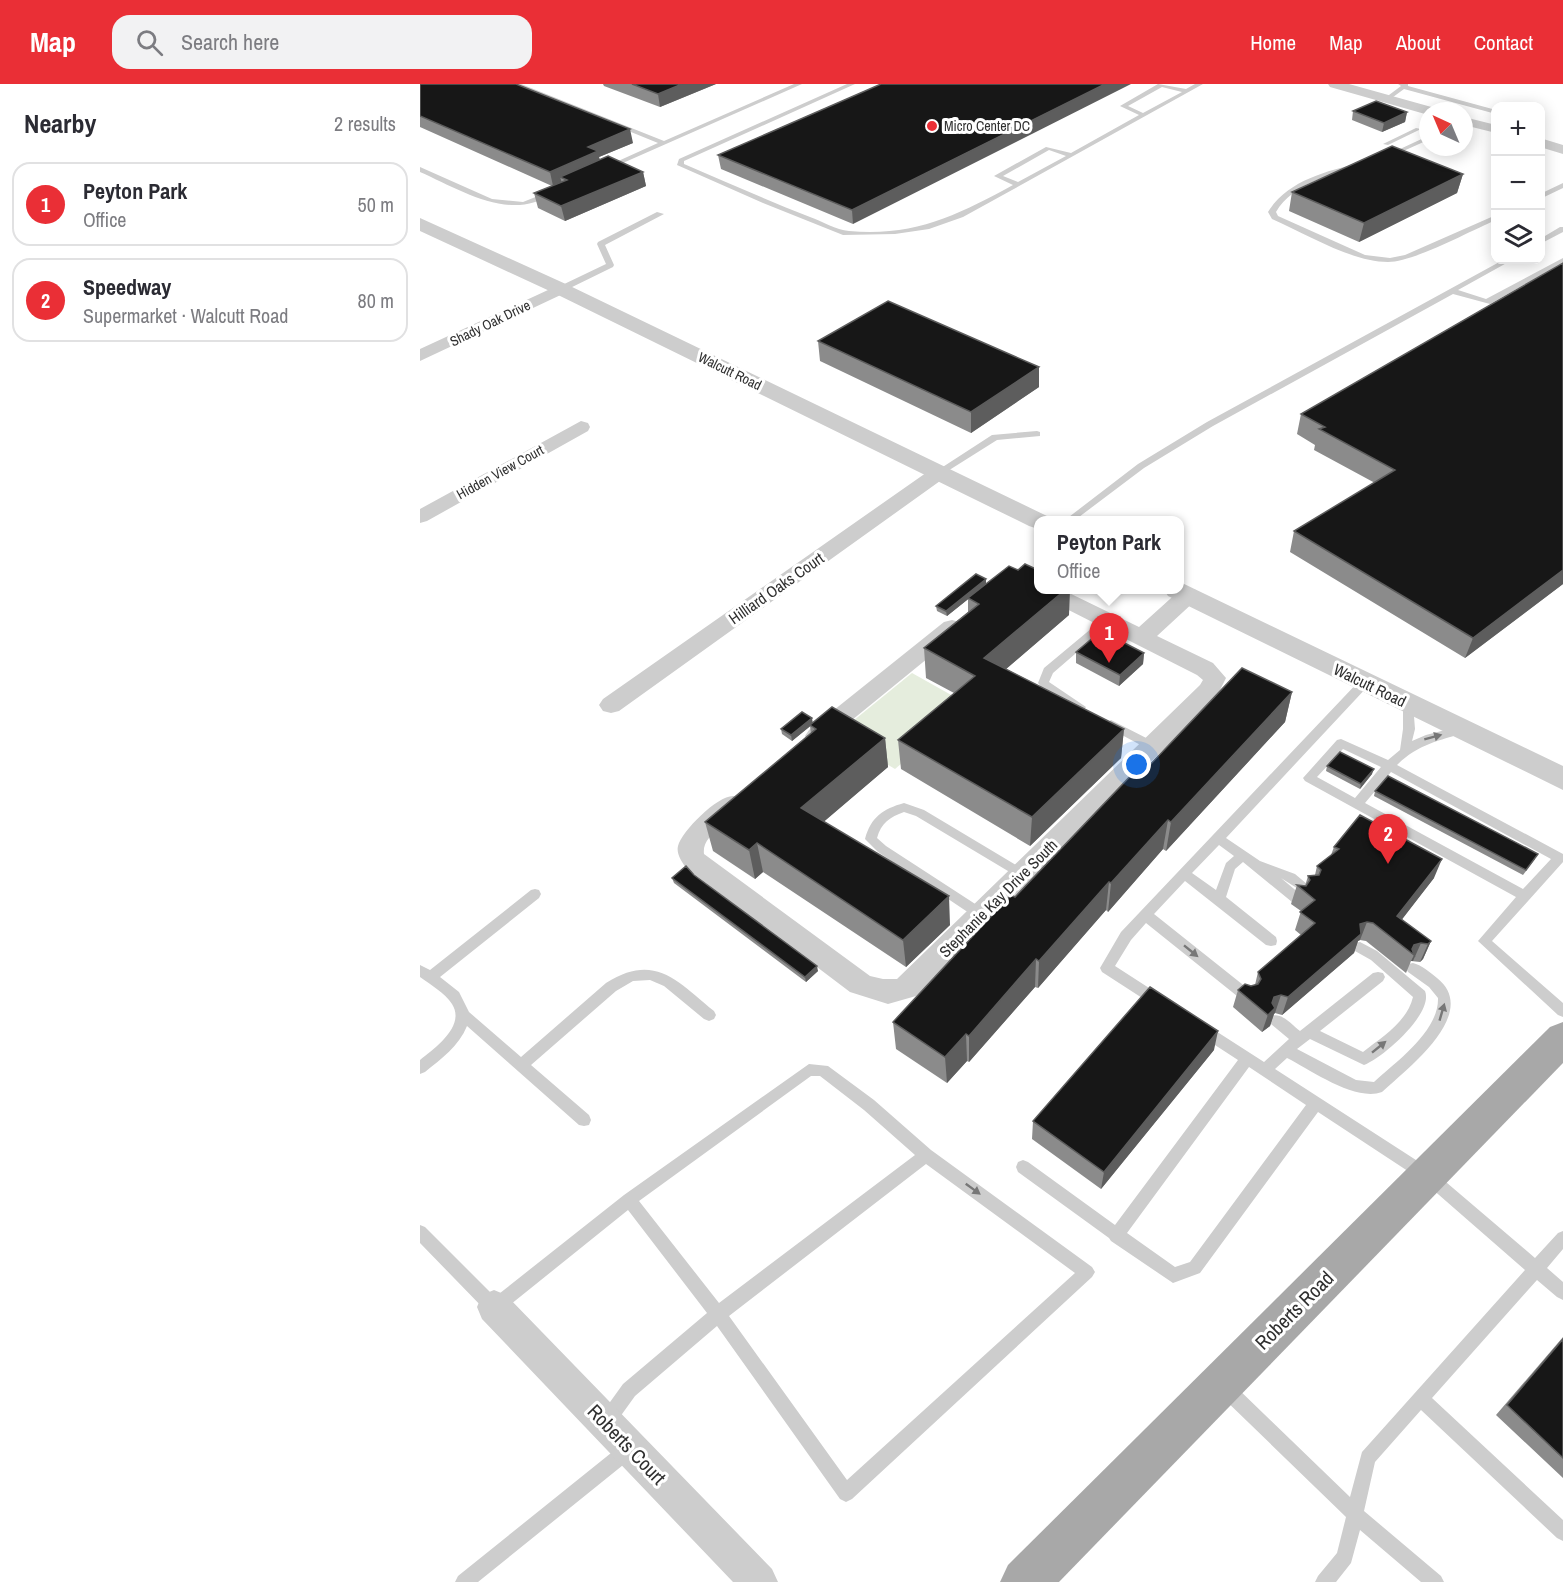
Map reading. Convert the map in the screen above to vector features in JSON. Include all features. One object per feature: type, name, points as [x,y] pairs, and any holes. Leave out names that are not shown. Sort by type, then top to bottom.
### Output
[{"type":"main road","name":"Roberts Road","points":[[1025,1582],[1563,1038]]},
{"type":"street","points":[[1335,84],[1419,108]]},
{"type":"street","points":[[1473,123],[1491,128]]},
{"type":"street","points":[[1545,144],[1563,150]]},
{"type":"street","name":"Walcutt Road","points":[[422,227],[561,289],[1034,518]]},
{"type":"street","name":"Shady Oak Drive","points":[[420,357],[561,289]]},
{"type":"street","name":"Hidden View Court","points":[[420,517],[581,427]]},
{"type":"street","name":"Hilliard Oaks Court","points":[[611,705],[940,472]]},
{"type":"street","name":"Walcutt Road","points":[[1184,592],[1563,779]]},
{"type":"street","points":[[1055,594],[1142,637],[1181,594]]},
{"type":"street","points":[[803,748],[968,614]]},
{"type":"street","name":"Stephanie Kay Drive South","points":[[748,793],[702,830],[692,842],[690,851],[693,859],[860,984],[882,993],[893,993],[906,988],[1209,690],[1215,678],[1205,669],[1142,637]]},
{"type":"street","name":"Roberts Court","points":[[495,1307],[759,1582]]},
{"type":"lane","points":[[516,84],[664,143]]},
{"type":"lane","points":[[600,171],[799,84]]},
{"type":"lane","points":[[852,84],[681,160],[680,165],[765,202],[846,233],[895,232],[929,227],[960,215],[1200,84]]},
{"type":"lane","points":[[1143,115],[1123,106],[1161,85],[1187,91]]},
{"type":"lane","points":[[1387,99],[1403,85],[1491,111]]},
{"type":"lane","points":[[1404,150],[1386,144],[1418,129]]},
{"type":"lane","points":[[1377,160],[1419,142]]},
{"type":"lane","points":[[1018,184],[997,176],[1048,148],[1071,155]]},
{"type":"lane","points":[[1368,163],[1316,177],[1275,204],[1272,212],[1275,217],[1363,257],[1390,260],[1407,257],[1491,219]]},
{"type":"lane","points":[[420,169],[490,201],[524,204],[556,190]]},
{"type":"lane","points":[[1545,194],[1563,185]]},
{"type":"lane","points":[[561,289],[609,265],[601,244],[660,214]]},
{"type":"lane","points":[[1545,239],[1563,229]]},
{"type":"lane","points":[[1452,291],[1487,302],[1563,261]]},
{"type":"lane","points":[[1075,516],[1138,467],[1210,424],[1501,264]]},
{"type":"lane","points":[[940,472],[995,437],[1037,435]]},
{"type":"lane","points":[[1108,620],[1048,671],[1043,682],[1053,692],[1152,746]]},
{"type":"lane","points":[[1173,1010],[1107,968],[1126,936],[1365,682]]},
{"type":"lane","points":[[1405,750],[1409,729],[1408,704]]},
{"type":"lane","points":[[1357,804],[1405,750],[1426,737],[1463,730]]},
{"type":"lane","points":[[1525,896],[1309,778],[1341,742],[1559,858],[1525,896],[1484,941],[1563,1011]]},
{"type":"lane","points":[[982,915],[870,839],[873,827],[880,817],[904,807],[920,813],[1022,874]]},
{"type":"lane","points":[[1218,838],[1248,858],[1296,898]]},
{"type":"lane","points":[[1219,899],[1230,866],[1248,858],[1291,877],[1307,889]]},
{"type":"lane","points":[[1184,874],[1271,941]]},
{"type":"lane","points":[[420,1068],[452,1042],[458,1031],[462,1014],[458,1000],[425,974],[535,894]]},
{"type":"lane","points":[[1146,915],[1247,996]]},
{"type":"lane","points":[[1276,1020],[1304,1036],[1364,1059],[1400,1030],[1419,1005],[1420,995],[1360,947]]},
{"type":"lane","points":[[1286,1050],[1354,1086],[1377,1088],[1436,1032],[1445,1003],[1441,990],[1413,968]]},
{"type":"lane","points":[[521,1065],[611,987],[626,978],[642,974],[657,977],[670,984],[709,1015]]},
{"type":"lane","points":[[1264,1071],[1286,1050],[1378,976]]},
{"type":"lane","points":[[462,1014],[584,1120]]},
{"type":"lane","points":[[1191,1023],[1428,1176],[1563,1292]]},
{"type":"lane","points":[[1116,1236],[1248,1059]]},
{"type":"lane","points":[[420,1232],[495,1307],[629,1200],[809,1070],[823,1070],[869,1105],[926,1155],[1087,1272],[846,1493],[718,1314],[629,1200]]},
{"type":"lane","points":[[1023,1167],[1173,1275],[1195,1268],[1316,1103]]},
{"type":"lane","points":[[606,1422],[629,1390],[718,1314],[926,1155]]},
{"type":"lane","points":[[1324,1582],[1345,1557],[1368,1458],[1563,1238]]},
{"type":"lane","points":[[1221,1384],[1354,1513],[1435,1582]]},
{"type":"lane","points":[[1420,1398],[1563,1532]]},
{"type":"lane","points":[[464,1582],[631,1448]]},
{"type":"green space","points":[[912,673],[969,705],[895,769],[837,734]]},
{"type":"building","points":[[420,84],[516,84],[630,129],[588,147],[598,151],[550,172],[420,116]]},
{"type":"building","points":[[632,84],[682,84],[658,94]]},
{"type":"building","name":"Micro Center DC","points":[[881,84],[1105,84],[852,210],[718,155]]},
{"type":"building","points":[[1376,101],[1407,112],[1384,123],[1353,111]]},
{"type":"building","points":[[1392,146],[1463,174],[1364,223],[1292,192]]},
{"type":"building","points":[[608,156],[643,172],[561,206],[534,193],[567,180],[560,177]]},
{"type":"building","points":[[1563,263],[1563,570],[1473,638],[1294,531],[1395,470],[1319,429],[1325,427],[1301,414]]},
{"type":"building","points":[[888,301],[1039,367],[971,412],[818,341]]},
{"type":"building","points":[[1025,564],[1034,568],[1034,594],[1060,594],[984,658],[1124,729],[1032,817],[898,740],[975,676],[924,648],[979,604],[968,598],[1009,566],[1018,570]]},
{"type":"building","points":[[976,574],[986,579],[946,611],[936,606]]},
{"type":"building","points":[[1101,631],[1144,653],[1120,675],[1076,652]]},
{"type":"building","points":[[1242,668],[1292,692],[1171,822],[1168,820],[1111,883],[1109,882],[1039,961],[1036,959],[969,1036],[966,1034],[945,1057],[893,1022],[1011,895],[1015,897],[1140,766],[1146,769]]},
{"type":"building","points":[[832,707],[885,738],[801,808],[949,896],[903,940],[757,843],[749,850],[705,822],[816,729],[810,725]]},
{"type":"building","points":[[802,712],[812,718],[791,735],[781,729]]},
{"type":"building","points":[[1340,752],[1374,769],[1361,784],[1327,766]]},
{"type":"building","points":[[1388,776],[1538,854],[1526,870],[1375,791]]},
{"type":"building","points":[[1360,815],[1442,859],[1397,916],[1431,941],[1428,944],[1414,945],[1412,949],[1414,955],[1373,923],[1360,924],[1361,934],[1288,997],[1281,995],[1274,997],[1272,1003],[1275,1008],[1268,1015],[1238,990],[1245,984],[1251,986],[1258,984],[1261,979],[1258,972],[1315,923],[1300,912],[1315,900],[1297,885],[1306,886],[1310,880],[1308,876],[1319,875],[1321,870],[1317,866],[1339,849],[1334,847]]},
{"type":"building","points":[[686,866],[694,875],[817,966],[805,977],[672,878]]},
{"type":"building","points":[[1150,987],[1218,1031],[1104,1172],[1033,1121]]},
{"type":"building","points":[[1563,1339],[1563,1458],[1507,1405]]},
{"type":"place","name":"Micro Center DC","points":[[932,126]]},
{"type":"place","name":"Peyton Park","points":[[1109,663]]},
{"type":"place","name":"Speedway","points":[[1388,864]]}]
